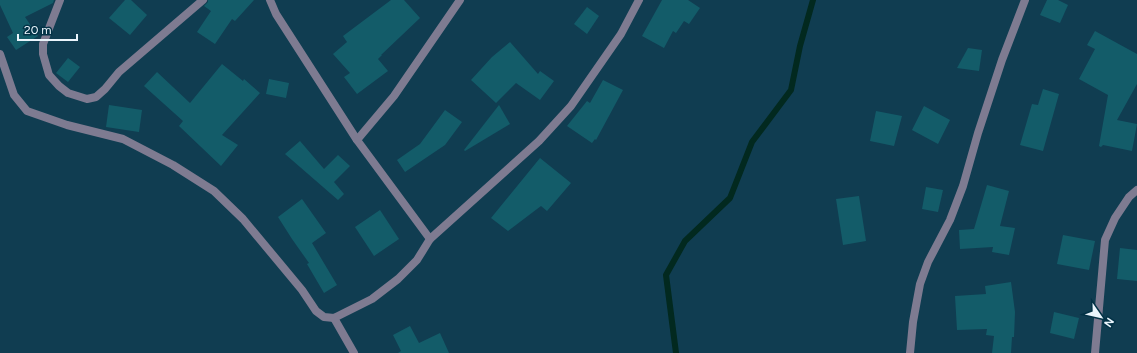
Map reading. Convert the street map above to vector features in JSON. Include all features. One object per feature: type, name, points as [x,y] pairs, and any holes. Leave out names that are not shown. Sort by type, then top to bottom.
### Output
[{"type":"street","points":[[60,0],[42,44],[43,54],[49,75],[59,86],[68,93],[87,99],[96,97],[106,89],[119,72],[203,0]]},
{"type":"street","points":[[270,0],[276,14],[357,140],[430,239]]},
{"type":"street","points":[[357,140],[394,96],[460,0]]},
{"type":"street","points":[[0,54],[14,95],[27,111],[67,125],[123,138],[173,165],[214,191],[243,219],[302,290],[316,311],[324,317],[334,318],[372,299],[398,279],[417,260],[430,239],[539,141],[572,106],[621,34],[639,0]]},
{"type":"street","points":[[910,353],[913,322],[920,284],[928,262],[950,220],[963,186],[978,133],[1002,60],[1025,0]]},
{"type":"street","points":[[1095,353],[1105,240],[1114,218],[1129,197],[1137,190]]},
{"type":"street","points":[[334,318],[354,353]]},
{"type":"building","points":[[0,0],[54,0],[53,3],[25,17],[38,36],[16,50],[7,37],[13,33],[0,5]]},
{"type":"building","points":[[125,0],[131,0],[147,15],[130,35],[109,18]]},
{"type":"building","points":[[208,0],[254,0],[235,21],[232,19],[215,44],[197,32],[211,11],[204,6]]},
{"type":"building","points":[[391,0],[404,0],[420,18],[378,59],[388,71],[357,94],[344,77],[350,73],[333,54],[347,42],[343,36]]},
{"type":"building","points":[[662,0],[688,0],[700,8],[689,24],[684,21],[676,33],[673,31],[664,48],[642,36]]},
{"type":"building","points":[[1047,0],[1058,0],[1068,5],[1060,23],[1040,15]]},
{"type":"building","points":[[587,7],[599,16],[587,34],[574,24]]},
{"type":"building","points":[[1095,31],[1137,54],[1137,84],[1117,120],[1137,124],[1132,151],[1103,145],[1101,147],[1099,146],[1108,95],[1079,79],[1095,49],[1087,45]]},
{"type":"building","points":[[510,42],[538,74],[540,71],[554,81],[540,100],[516,83],[496,103],[471,80],[492,57]]},
{"type":"building","points":[[968,48],[982,50],[979,71],[957,68]]},
{"type":"building","points":[[68,58],[80,67],[68,82],[56,73]]},
{"type":"building","points":[[222,64],[243,81],[244,79],[260,93],[222,135],[238,145],[221,166],[179,126],[183,121],[144,86],[157,72],[190,103]]},
{"type":"building","points":[[269,79],[289,83],[286,98],[266,94]]},
{"type":"building","points":[[603,80],[623,90],[596,140],[595,139],[592,143],[567,126],[587,101],[590,103]]},
{"type":"building","points":[[1043,89],[1059,94],[1043,151],[1020,145],[1032,104],[1038,105]]},
{"type":"building","points":[[109,105],[142,110],[139,132],[106,127]]},
{"type":"building","points":[[499,105],[510,124],[465,151],[464,150]]},
{"type":"building","points":[[924,106],[950,120],[938,144],[912,130]]},
{"type":"building","points":[[445,110],[462,122],[445,145],[405,172],[397,160],[420,144]]},
{"type":"building","points":[[876,111],[902,116],[894,146],[870,141]]},
{"type":"building","points":[[300,141],[324,169],[338,155],[350,166],[334,182],[344,194],[338,200],[285,154]]},
{"type":"building","points":[[540,158],[571,183],[547,211],[541,206],[508,231],[491,218]]},
{"type":"building","points":[[987,185],[1009,191],[1000,226],[1015,228],[1009,255],[992,252],[993,247],[960,249],[959,230],[974,229]]},
{"type":"building","points":[[926,187],[943,190],[938,212],[922,209]]},
{"type":"building","points":[[859,196],[866,241],[843,245],[836,199]]},
{"type":"building","points":[[302,199],[326,233],[312,243],[337,285],[324,293],[307,264],[309,263],[278,217]]},
{"type":"building","points":[[380,210],[399,239],[374,256],[355,227]]},
{"type":"building","points":[[1063,235],[1095,241],[1089,270],[1057,264]]},
{"type":"building","points":[[1120,248],[1137,250],[1137,281],[1117,279]]},
{"type":"building","points":[[1011,282],[1015,312],[1014,337],[1012,337],[1011,353],[992,353],[994,336],[986,335],[987,329],[957,330],[955,296],[986,294],[985,286]]},
{"type":"building","points":[[1054,312],[1079,318],[1074,339],[1050,333]]},
{"type":"building","points":[[410,326],[419,343],[440,333],[449,353],[398,353],[401,351],[393,335]]},
{"type":"waterway","points":[[676,353],[666,275],[685,241],[730,198],[752,142],[791,90],[800,46],[813,0]]}]
